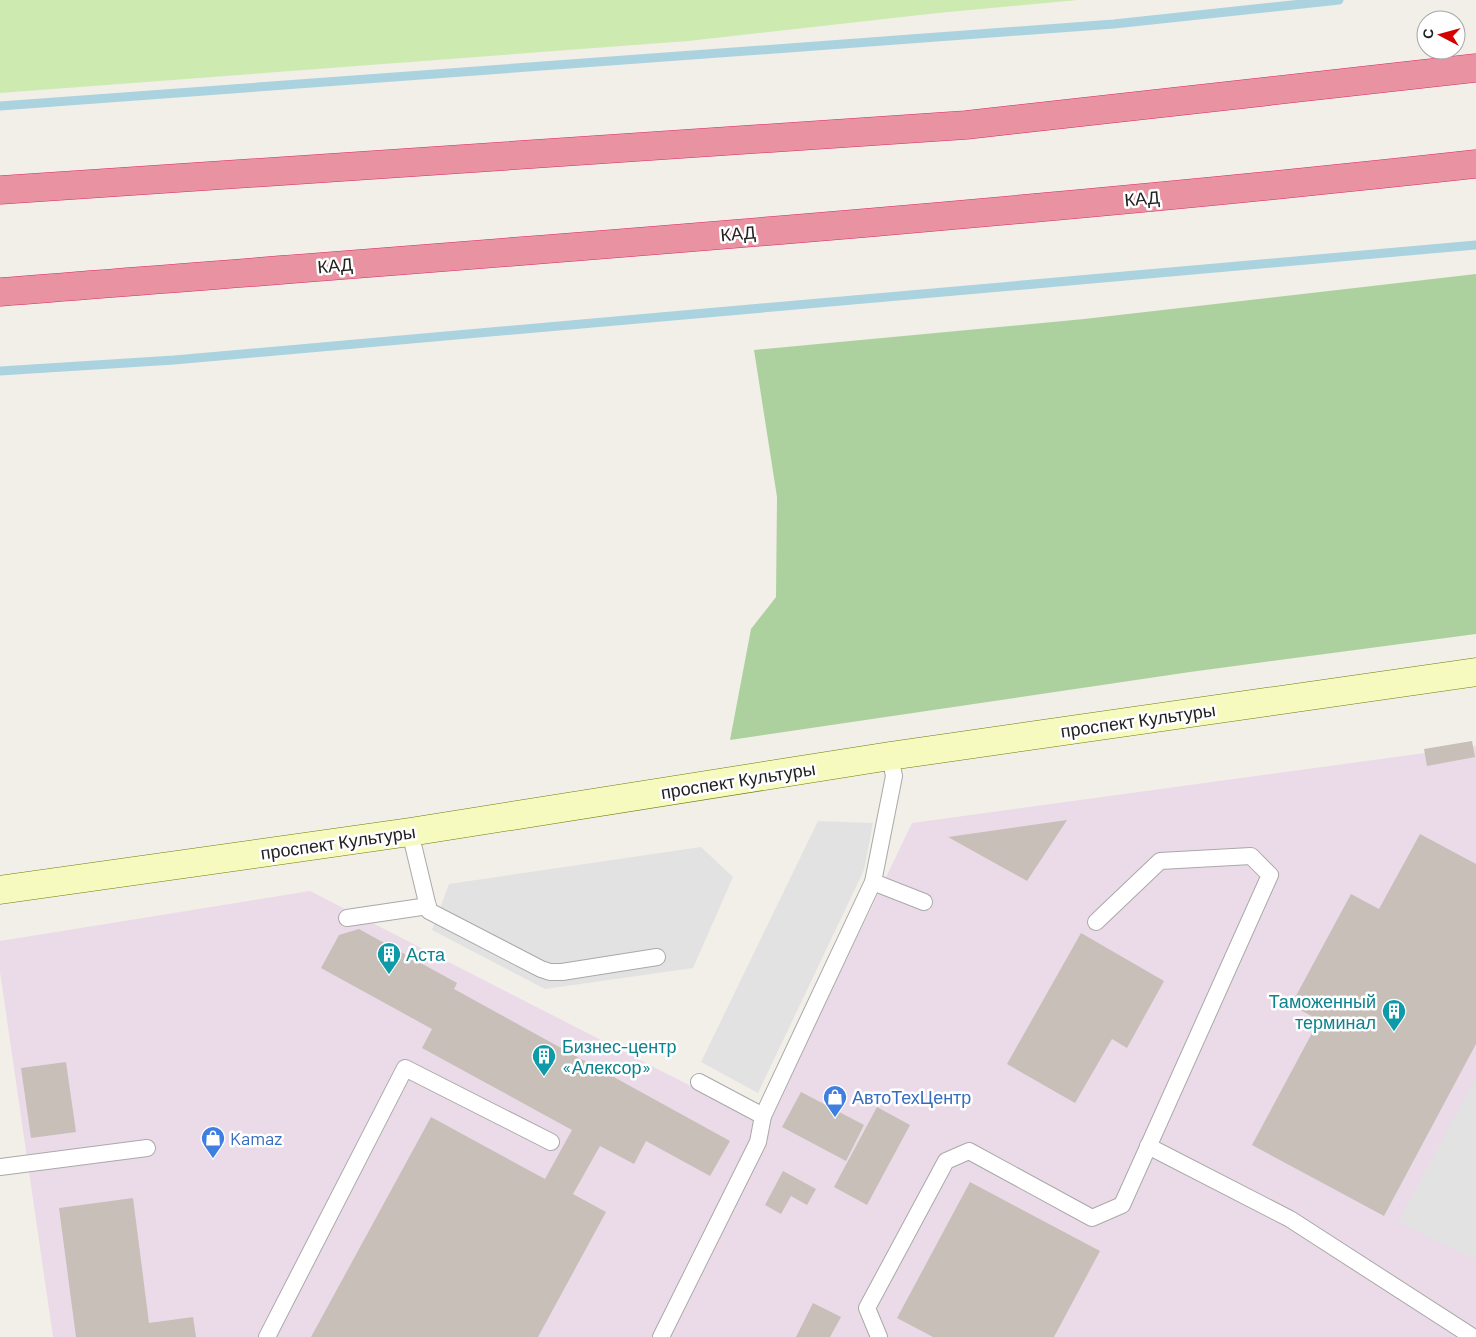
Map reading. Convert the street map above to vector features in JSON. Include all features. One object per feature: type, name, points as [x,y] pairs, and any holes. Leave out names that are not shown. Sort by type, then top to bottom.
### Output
[{"type":"highway","points":[[0,190],[966,125],[1476,68]]},
{"type":"highway","name":"КАД","points":[[0,292],[963,215],[1292,184],[1476,164]]},
{"type":"street","name":"проспект Культуры","points":[[0,890],[410,832],[890,756],[1476,672]]},
{"type":"lane","points":[[661,1337],[758,1142],[763,1116],[873,882],[894,776],[890,756]]},
{"type":"lane","points":[[410,832],[428,906],[433,914],[541,969],[550,972],[562,972],[657,957]]},
{"type":"lane","points":[[879,1337],[867,1308],[946,1160],[969,1151],[1092,1218],[1122,1205],[1270,875],[1251,856],[1160,861],[1096,922]]},
{"type":"lane","points":[[873,882],[924,902]]},
{"type":"lane","points":[[347,918],[428,906]]},
{"type":"lane","points":[[267,1337],[405,1068],[551,1142]]},
{"type":"lane","points":[[699,1082],[763,1116]]},
{"type":"lane","points":[[1148,1146],[1290,1219],[1473,1337]]},
{"type":"lane","points":[[0,1168],[147,1148]]},
{"type":"shaded area","points":[[1476,746],[1476,1337],[53,1337],[0,972],[0,941],[310,891],[767,1125],[912,823]]},
{"type":"shaded area","points":[[818,821],[873,823],[864,870],[758,1093],[701,1062]]},
{"type":"shaded area","points":[[701,847],[733,877],[693,968],[545,989],[432,930],[449,884]]},
{"type":"shaded area","points":[[1476,1077],[1476,1260],[1398,1222]]},
{"type":"green space","points":[[0,0],[1078,0],[938,13],[688,41],[0,93]]},
{"type":"green space","points":[[1476,274],[1476,634],[1190,672],[730,740],[751,629],[776,597],[777,497],[754,350],[1084,319]]},
{"type":"building","points":[[1472,741],[1475,757],[1427,766],[1424,749]]},
{"type":"building","points":[[1067,820],[1027,881],[948,837]]},
{"type":"building","name":"Таможенный терминал","points":[[1420,834],[1476,864],[1476,1044],[1384,1216],[1252,1145],[1319,1020],[1291,1005],[1351,894],[1379,909]]},
{"type":"building","points":[[359,929],[457,983],[454,989],[730,1141],[710,1176],[646,1141],[634,1164],[600,1146],[573,1194],[606,1212],[538,1337],[311,1337],[431,1117],[545,1179],[572,1130],[422,1048],[432,1029],[321,968],[339,935]]},
{"type":"building","points":[[1081,933],[1164,981],[1127,1048],[1112,1039],[1075,1103],[1007,1064]]},
{"type":"building","points":[[66,1062],[76,1132],[31,1138],[21,1068]]},
{"type":"building","points":[[801,1092],[864,1125],[846,1161],[782,1127]]},
{"type":"building","points":[[877,1107],[910,1125],[867,1205],[834,1187]]},
{"type":"building","points":[[783,1171],[816,1189],[807,1205],[791,1196],[781,1214],[765,1205]]},
{"type":"building","points":[[970,1182],[1100,1251],[1054,1337],[933,1337],[897,1318]]},
{"type":"building","points":[[133,1198],[149,1323],[193,1317],[196,1337],[76,1337],[59,1208]]},
{"type":"building","points":[[813,1303],[841,1317],[830,1337],[796,1337]]},
{"type":"waterway","points":[[0,106],[1114,24],[1339,0]]},
{"type":"waterway","points":[[0,371],[174,360],[1476,245]]},
{"type":"place","name":"Аста","points":[[389,975]]},
{"type":"place","name":"Таможенный терминал","points":[[1394,1032]]},
{"type":"place","name":"Бизнес-центр «Алексор»","points":[[544,1077]]},
{"type":"place","name":"АвтоТехЦентр","points":[[835,1118]]},
{"type":"place","name":"Kamaz","points":[[213,1159]]}]
